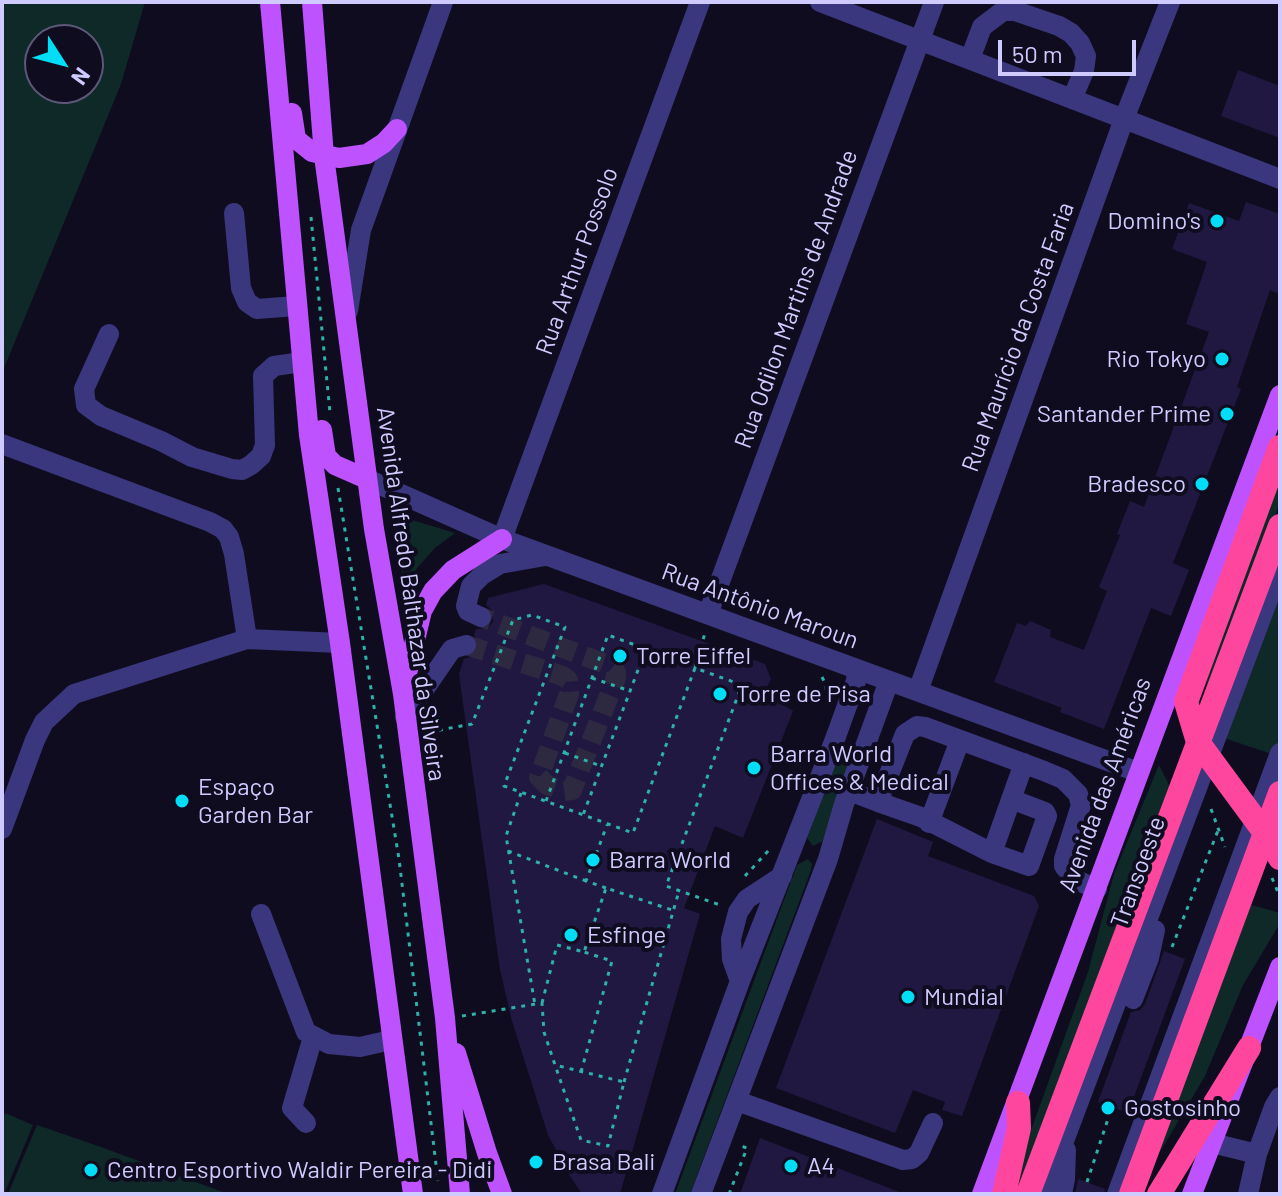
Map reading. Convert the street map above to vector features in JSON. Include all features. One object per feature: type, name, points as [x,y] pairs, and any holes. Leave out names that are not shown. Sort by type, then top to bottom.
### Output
[{"type":"highway","points":[[1280,447],[1186,702],[1203,749],[1266,827],[1280,858]]},
{"type":"highway","points":[[1028,1194],[1203,749],[1280,526]]},
{"type":"highway","points":[[1131,1194],[1280,793]]},
{"type":"highway","points":[[1159,1194],[1249,1048]]},
{"type":"highway","points":[[1004,1194],[1019,1128],[1018,1103]]},
{"type":"main road","points":[[270,2],[309,435],[340,643],[413,1194]]},
{"type":"main road","points":[[277,2],[296,139],[312,152],[339,158],[367,154],[384,143],[397,129]]},
{"type":"main road","name":"Avenida Alfredo Balthazar da Silveira","points":[[312,2],[324,156],[367,479],[403,694],[445,1018],[460,1194]]},
{"type":"main road","points":[[293,274],[301,289],[326,456],[335,465],[367,479]]},
{"type":"main road","name":"Avenida das Américas","points":[[982,1194],[1280,395]]},
{"type":"main road","points":[[403,694],[422,611],[433,591],[453,570],[502,539]]},
{"type":"main road","points":[[1192,1194],[1280,967]]},
{"type":"main road","points":[[445,1018],[502,1194]]},
{"type":"street","points":[[346,327],[361,230],[443,2]]},
{"type":"street","name":"Rua Arthur Possolo","points":[[502,539],[700,2]]},
{"type":"street","points":[[820,2],[1280,179]]},
{"type":"street","name":"Rua Odilon Martins de Andrade","points":[[708,614],[934,2]]},
{"type":"street","name":"Rua Maurício da Costa Faria","points":[[918,691],[1124,119],[1170,2]]},
{"type":"street","points":[[970,59],[982,27],[1003,11],[1015,11],[1059,26],[1071,33],[1086,56],[1084,71],[1072,99]]},
{"type":"street","points":[[234,213],[241,288],[247,302],[257,309],[296,306]]},
{"type":"street","points":[[109,334],[84,389],[86,405],[101,416],[192,457],[232,469],[242,470],[251,465],[261,456],[265,445],[263,376],[274,366],[302,362]]},
{"type":"street","points":[[2,444],[223,529],[234,554],[247,639]]},
{"type":"street","name":"Rua Antônio Maroun","points":[[367,479],[502,539],[1138,772]]},
{"type":"street","points":[[481,617],[468,611],[466,606],[471,586],[482,575],[500,564],[546,555]]},
{"type":"street","name":"Transoeste","points":[[1066,1137],[1093,1099],[1149,958],[1166,871],[1196,790],[1203,749],[1280,568]]},
{"type":"street","points":[[2,829],[44,722],[74,694],[247,639],[340,643]]},
{"type":"street","points":[[406,727],[452,649],[466,645]]},
{"type":"street","points":[[662,1194],[782,876],[784,844],[835,739],[856,681],[857,669]]},
{"type":"street","points":[[701,1194],[828,859],[889,681]]},
{"type":"street","points":[[878,802],[901,742],[911,728],[925,727],[1024,763],[1063,779],[1078,794],[1081,805],[1064,866],[1076,880],[1097,889]]},
{"type":"street","points":[[835,739],[846,737],[854,741],[862,755]]},
{"type":"street","points":[[929,823],[960,740]]},
{"type":"street","points":[[1117,1194],[1239,863],[1266,827],[1280,753]]},
{"type":"street","points":[[992,853],[1024,763]]},
{"type":"street","points":[[849,791],[921,817],[992,853],[1029,866],[1047,816],[1045,812],[1011,799]]},
{"type":"street","points":[[784,844],[828,859]]},
{"type":"street","points":[[740,981],[732,959],[731,939],[738,912],[747,899],[782,876]]},
{"type":"street","points":[[261,914],[306,1032],[329,1044],[360,1047],[391,1040]]},
{"type":"street","points":[[306,1123],[292,1108],[313,1037]]},
{"type":"street","points":[[1248,1194],[1257,1154],[1280,1097]]},
{"type":"street","points":[[737,1101],[903,1160],[912,1159],[919,1153],[933,1123]]},
{"type":"street","points":[[1044,1194],[1066,1137]]},
{"type":"street","points":[[1062,1194],[1066,1137]]},
{"type":"street","points":[[1212,1143],[1257,1154]]},
{"type":"street","points":[[1094,1188],[1133,1153]]},
{"type":"path","points":[[310,207],[330,420]]},
{"type":"path","points":[[335,465],[399,859],[438,1181]]},
{"type":"path","points":[[406,727],[440,730],[472,724],[513,620],[532,615],[565,627],[504,786],[633,833],[704,642],[708,614]]},
{"type":"path","points":[[546,801],[608,635],[646,649],[583,815]]},
{"type":"path","points":[[695,668],[742,685],[666,886],[738,912]]},
{"type":"path","points":[[434,675],[440,730]]},
{"type":"path","points":[[821,675],[826,685],[827,700],[823,712]]},
{"type":"path","points":[[592,678],[630,691]]},
{"type":"path","points":[[565,753],[601,766]]},
{"type":"path","points":[[1196,790],[1205,793],[1229,859],[1239,863]]},
{"type":"path","points":[[521,792],[506,836],[535,1005]]},
{"type":"path","points":[[586,881],[608,823]]},
{"type":"path","points":[[1170,954],[1219,828]]},
{"type":"path","points":[[744,878],[784,844]]},
{"type":"path","points":[[508,851],[672,910]]},
{"type":"path","points":[[584,952],[606,888]]},
{"type":"path","points":[[581,1072],[612,961],[557,945],[542,1003],[544,1032],[581,1140],[608,1146],[679,891]]},
{"type":"path","points":[[445,1018],[542,1003]]},
{"type":"path","points":[[555,1065],[624,1082]]},
{"type":"path","points":[[1094,1188],[1112,1107]]},
{"type":"path","points":[[729,1194],[747,1148]]},
{"type":"green space","points":[[2,2],[145,2],[121,84],[2,373]]},
{"type":"green space","points":[[1280,465],[1280,502],[1207,698],[1206,667]]},
{"type":"green space","points":[[392,514],[455,533],[435,548],[417,568],[405,594]]},
{"type":"green space","points":[[1280,590],[1280,741],[1275,755],[1224,738]]},
{"type":"green space","points":[[846,748],[853,753],[823,841],[813,846],[807,838],[841,749]]},
{"type":"green space","points":[[1159,765],[1172,791],[1019,1184],[1025,1147],[1088,972],[1114,874]]},
{"type":"green space","points":[[808,859],[812,864],[811,870],[690,1194],[675,1194],[797,865]]},
{"type":"green space","points":[[1251,905],[1280,913],[1280,923],[1243,985],[1205,1076],[1144,1179],[1199,1028]]},
{"type":"green space","points":[[5,1113],[33,1125],[5,1192],[2,1191],[2,1120]]},
{"type":"green space","name":"Centro Esportivo Waldir Pereira - Didi","points":[[37,1125],[101,1147],[228,1194],[8,1194]]},
{"type":"building","points":[[1238,70],[1280,86],[1280,138],[1221,116]]},
{"type":"building","points":[[1246,202],[1280,214],[1280,284],[1277,293],[1270,290],[1237,387],[1241,389],[1173,563],[1189,570],[1171,616],[1151,608],[1104,729],[1060,712],[1062,708],[994,682],[1017,623],[1026,626],[1030,621],[1051,630],[1050,637],[1084,650],[1107,591],[1099,587],[1120,535],[1117,534],[1130,501],[1144,507],[1209,332],[1186,324],[1207,262],[1172,249],[1189,203],[1239,221]]},
{"type":"building","name":"Barra World","points":[[544,584],[765,664],[771,679],[767,688],[787,696],[783,705],[793,711],[743,838],[715,826],[684,908],[700,914],[620,1194],[582,1194],[570,1176],[548,1135],[512,1021],[500,970],[459,674],[464,659],[475,655],[478,649],[474,635],[476,629],[488,628],[493,622],[492,610],[486,605],[488,598]]},
{"type":"building","name":"Mundial","points":[[877,819],[933,842],[928,856],[1034,896],[1039,906],[962,1116],[942,1110],[945,1102],[913,1090],[895,1133],[776,1088]]},
{"type":"building","points":[[1164,951],[1185,959],[1128,1113],[1098,1102],[1131,1012],[1140,1010],[1145,1004]]},
{"type":"building","name":"A4","points":[[760,1138],[902,1193],[902,1194],[740,1194]]},
{"type":"building","points":[[1078,1179],[1105,1189],[1104,1194],[1075,1194]]},
{"type":"tunnel","points":[[466,645],[568,680],[569,694],[539,777],[547,785],[564,791],[572,790],[616,672],[608,665],[481,617]]},
{"type":"place","name":"Domino's","points":[[1217,221]]},
{"type":"place","name":"Rio Tokyo","points":[[1222,359]]},
{"type":"place","name":"Santander Prime","points":[[1227,414]]},
{"type":"place","name":"Bradesco","points":[[1202,484]]},
{"type":"place","name":"Torre Eiffel","points":[[620,656]]},
{"type":"place","name":"Torre de Pisa","points":[[720,694]]},
{"type":"place","name":"Barra World Offices & Medical","points":[[754,768]]},
{"type":"place","name":"Espaço Garden Bar","points":[[182,801]]},
{"type":"place","name":"Barra World","points":[[593,860]]},
{"type":"place","name":"Esfinge","points":[[571,935]]},
{"type":"place","name":"Mundial","points":[[908,997]]},
{"type":"place","name":"Gostosinho","points":[[1108,1108]]},
{"type":"place","name":"Brasa Bali","points":[[536,1162]]},
{"type":"place","name":"A4","points":[[791,1166]]},
{"type":"place","name":"Centro Esportivo Waldir Pereira - Didi","points":[[91,1170]]}]
